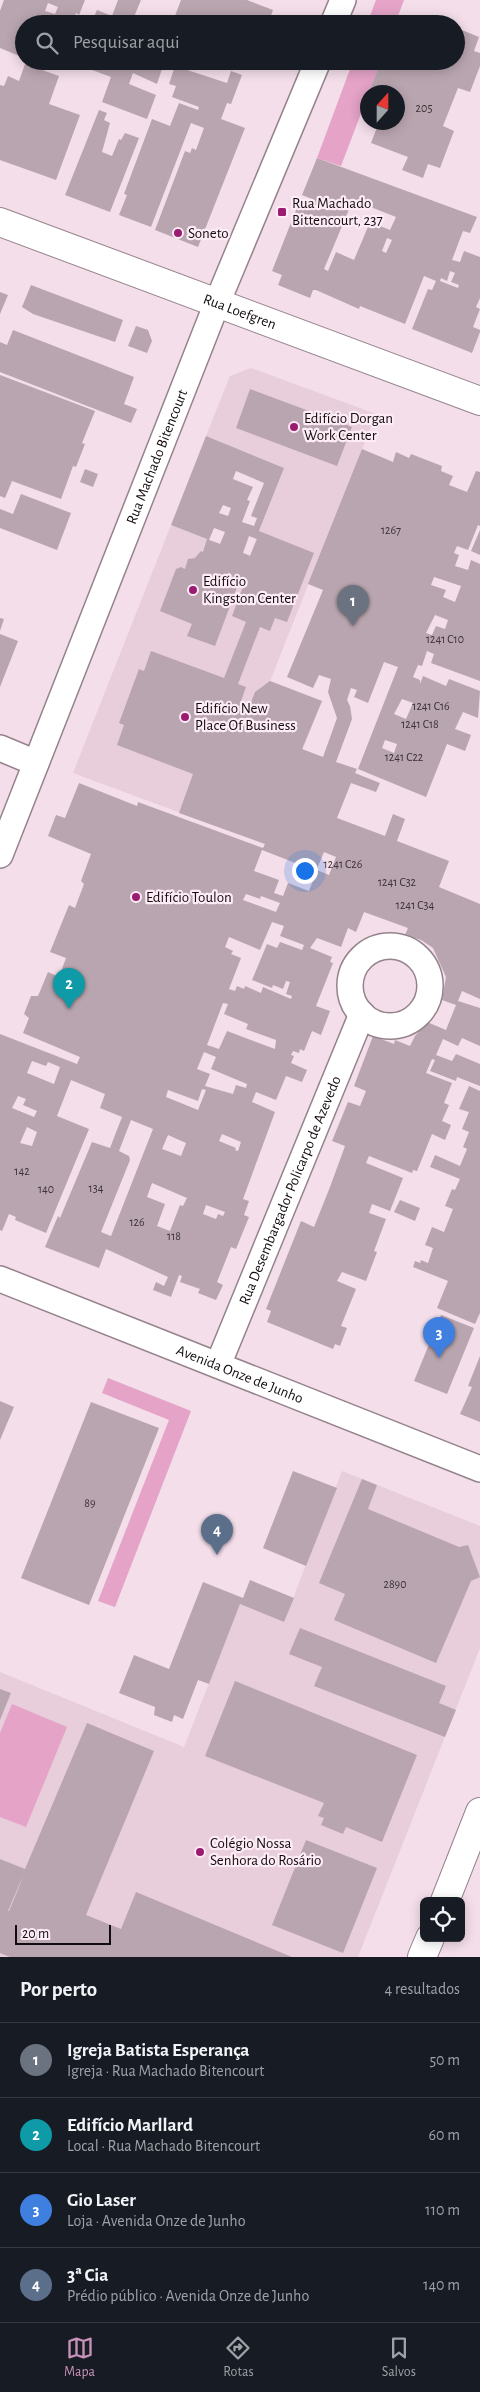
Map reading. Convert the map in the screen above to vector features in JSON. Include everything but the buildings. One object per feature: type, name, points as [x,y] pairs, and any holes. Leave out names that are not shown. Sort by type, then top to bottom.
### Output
[{"type":"street","points":[[337,15],[343,0]]},
{"type":"street","name":"Rua Machado Bitencourt","points":[[0,855],[216,303],[314,70]]},
{"type":"street","name":"Rua Loefgren","points":[[0,222],[480,401]]},
{"type":"street","points":[[0,748],[36,763]]},
{"type":"street","name":"Rua Desembargador Policarpo de Azevedo","points":[[218,1365],[362,1014]]},
{"type":"street","name":"Avenida Onze de Junho","points":[[0,1279],[480,1469]]},
{"type":"street","points":[[446,1897],[480,1812]]},
{"type":"street","points":[[422,1957],[428,1942]]},
{"type":"shaded area","points":[[376,0],[404,0],[398,15],[370,15]]},
{"type":"shaded area","points":[[350,70],[378,70],[372,85],[360,85],[360,116],[341,166],[317,158]]},
{"type":"shaded area","points":[[251,368],[376,414],[270,681],[322,701],[265,844],[73,773],[171,525],[250,555],[284,468],[206,436],[230,376]]},
{"type":"shaded area","points":[[108,1378],[191,1411],[115,1607],[98,1601],[169,1420],[102,1393]]},
{"type":"shaded area","name":"Colégio Nossa Senhora do Rosário","points":[[342,1471],[480,1526],[480,1648],[358,1957],[0,1957],[0,1672],[184,1747],[240,1604],[284,1622]]},
{"type":"shaded area","points":[[12,1704],[67,1727],[26,1827],[0,1817],[0,1733]]},
{"type":"place","name":"Rua Machado Bittencourt, 237","points":[[282,212]]},
{"type":"place","name":"Soneto","points":[[178,233]]},
{"type":"place","name":"Edifício Dorgan Work Center","points":[[294,427]]},
{"type":"place","name":"Edifício Kingston Center","points":[[193,590]]},
{"type":"place","name":"Igreja Batista Esperança","points":[[353,626]]},
{"type":"place","name":"Edifício New Place Of Business","points":[[185,717]]},
{"type":"place","name":"Edifício Toulon","points":[[136,897]]},
{"type":"place","name":"Edifício Marllard","points":[[69,1009]]},
{"type":"place","name":"Gio Laser","points":[[439,1358]]},
{"type":"place","name":"3ª Cia","points":[[217,1555]]},
{"type":"place","name":"Colégio Nossa Senhora do Rosário","points":[[200,1852]]}]
